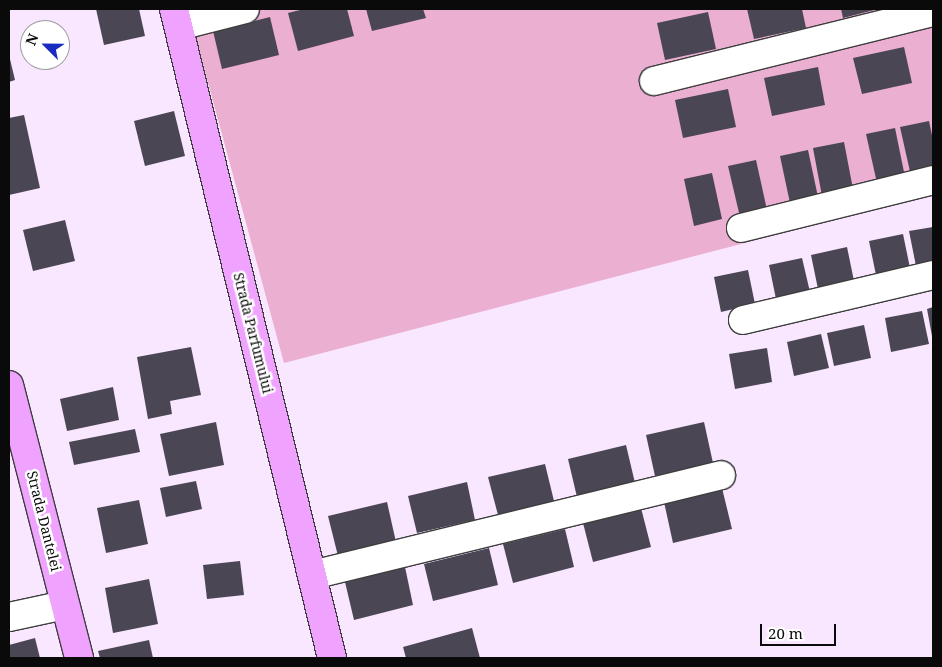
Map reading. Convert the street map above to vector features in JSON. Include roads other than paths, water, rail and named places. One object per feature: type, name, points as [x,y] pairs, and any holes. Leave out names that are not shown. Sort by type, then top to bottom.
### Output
[{"type":"street","points":[[176,17],[245,9]]},
{"type":"street","points":[[654,81],[933,12]]},
{"type":"street","name":"Strada Parfumului","points":[[176,17],[332,658]]},
{"type":"street","points":[[741,228],[933,180]]},
{"type":"street","points":[[743,320],[933,276]]},
{"type":"street","name":"Strada Dantelei","points":[[10,397],[79,658]]},
{"type":"street","points":[[312,576],[721,475]]},
{"type":"street","points":[[9,617],[65,605]]}]
